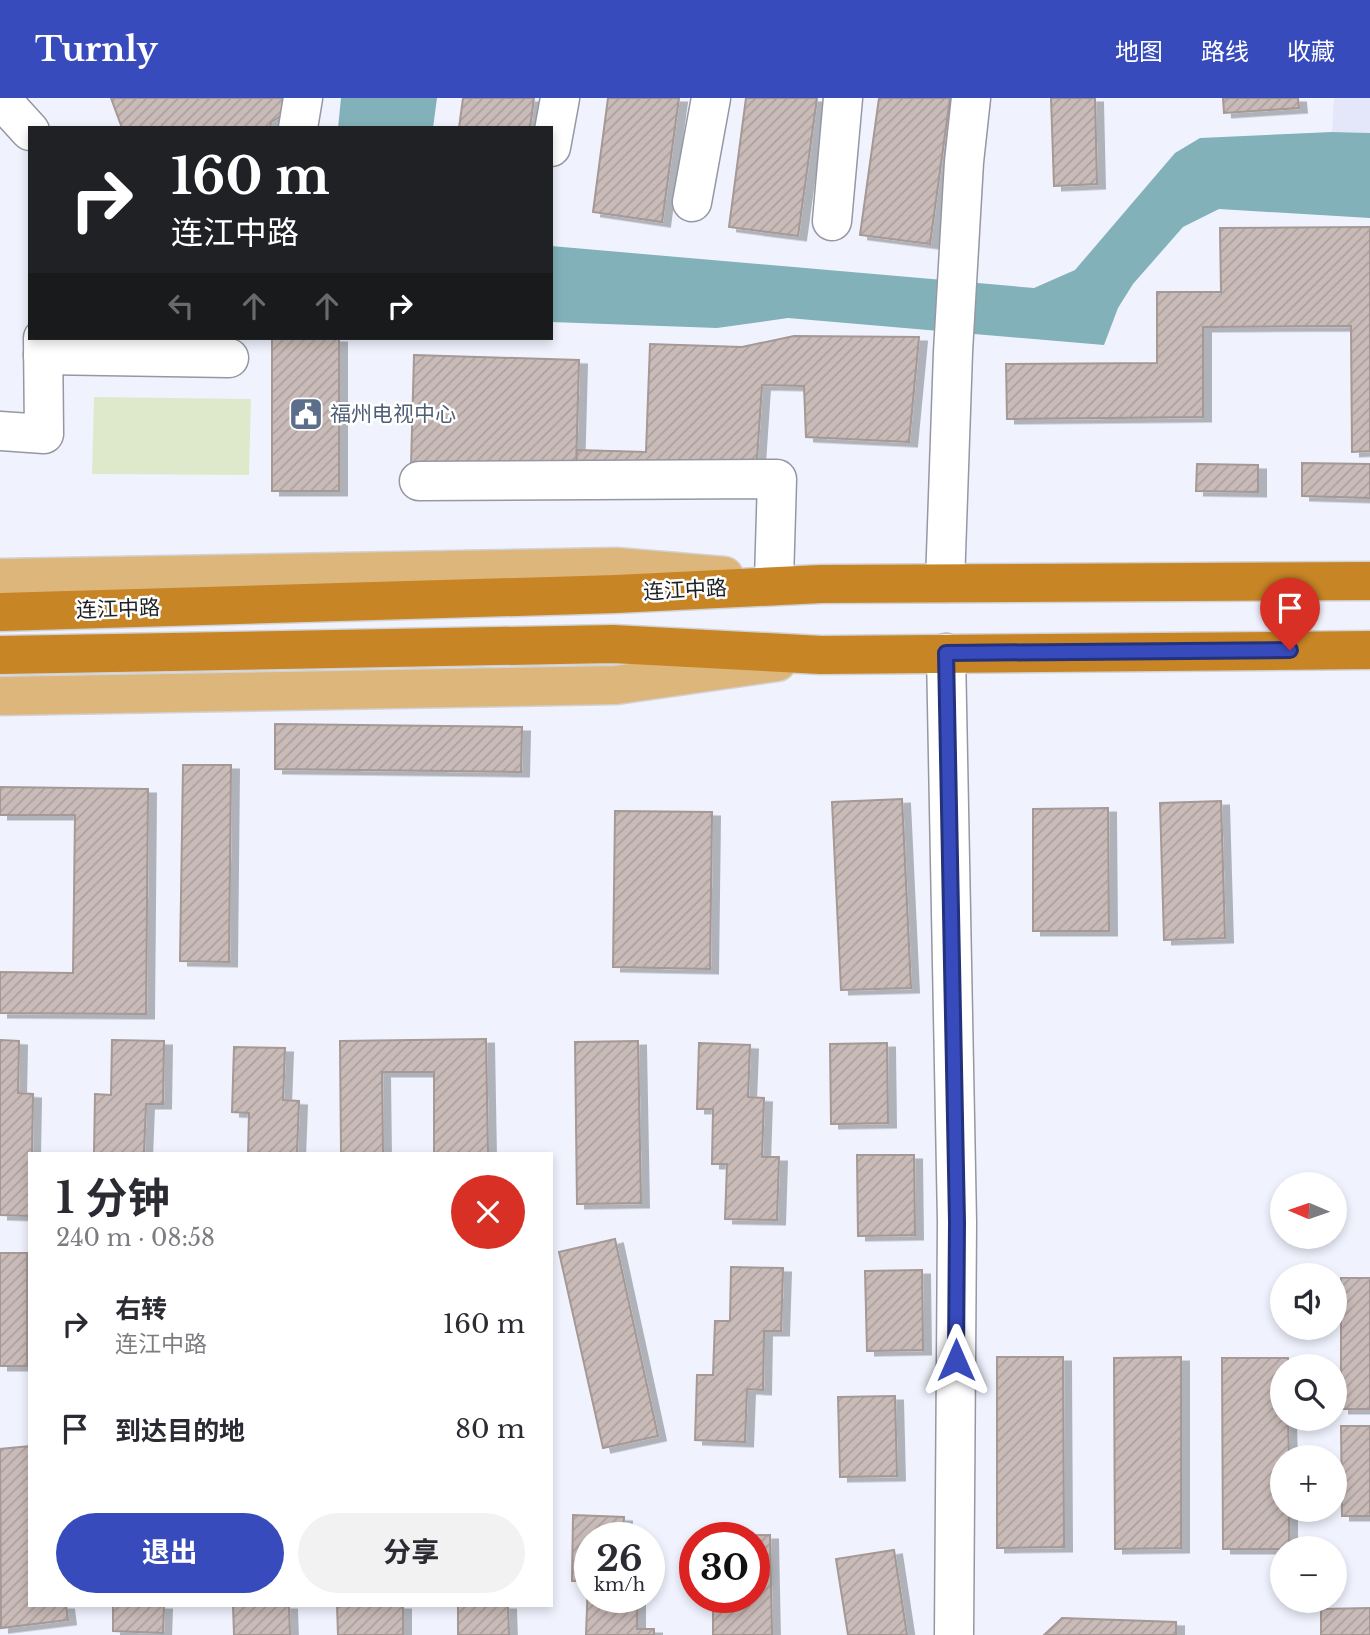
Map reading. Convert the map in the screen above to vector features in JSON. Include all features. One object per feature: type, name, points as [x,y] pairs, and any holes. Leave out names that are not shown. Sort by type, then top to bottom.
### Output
[{"type":"highway","name":"连江中路","points":[[0,612],[616,594],[821,584],[1370,581]]},
{"type":"highway","name":"连江中路","points":[[0,654],[613,644],[821,655],[1370,650]]},
{"type":"main road","points":[[0,578],[616,567],[821,584]]},
{"type":"main road","points":[[0,696],[616,685],[821,655]]},
{"type":"street","points":[[0,98],[28,129]]},
{"type":"street","points":[[298,126],[303,98]]},
{"type":"street","points":[[553,136],[560,98]]},
{"type":"street","points":[[692,202],[711,98]]},
{"type":"street","points":[[832,221],[843,98]]},
{"type":"street","points":[[945,583],[953,352],[963,218],[964,162],[971,98]]},
{"type":"street","points":[[0,431],[44,433],[43,346],[216,351]]},
{"type":"street","points":[[419,481],[777,479],[774,580]]},
{"type":"street","points":[[946,653],[957,1222],[954,1635]]},
{"type":"shaded area","points":[[341,98],[437,98],[433,126],[338,126]]},
{"type":"shaded area","points":[[1334,98],[1370,98],[1370,133],[1332,132]]},
{"type":"shaded area","points":[[1332,132],[1370,133],[1370,218],[1219,209],[1183,227],[1133,284],[1118,308],[1104,345],[788,318],[717,328],[553,322],[553,246],[1034,288],[1075,270],[1175,153],[1200,138]]},
{"type":"green space","points":[[94,397],[251,399],[249,475],[92,474]]},
{"type":"building","points":[[111,98],[289,98],[291,110],[271,122],[270,126],[121,126]]},
{"type":"building","points":[[463,98],[534,98],[530,126],[459,126]]},
{"type":"building","points":[[608,98],[679,98],[662,222],[593,212]]},
{"type":"building","points":[[746,98],[817,98],[798,236],[729,227]]},
{"type":"building","points":[[879,98],[950,98],[930,244],[860,235]]},
{"type":"building","points":[[1051,98],[1095,98],[1097,184],[1054,186]]},
{"type":"building","points":[[1223,98],[1298,98],[1299,108],[1224,113]]},
{"type":"building","points":[[1370,227],[1370,451],[1352,452],[1351,326],[1203,327],[1203,417],[1007,419],[1006,364],[1157,363],[1157,292],[1221,292],[1220,228]]},
{"type":"building","points":[[794,336],[919,337],[909,442],[806,437],[804,386],[762,385],[756,474],[576,470],[577,450],[646,452],[650,344],[742,347]]},
{"type":"building","name":"福州电视中心","points":[[272,340],[339,340],[339,491],[272,491]]},
{"type":"building","points":[[414,355],[579,360],[576,470],[411,466]]},
{"type":"building","points":[[1302,463],[1370,464],[1370,498],[1302,496]]},
{"type":"building","points":[[1197,464],[1258,465],[1258,492],[1196,491]]},
{"type":"building","points":[[275,724],[522,727],[521,772],[275,769]]},
{"type":"building","points":[[183,765],[231,765],[229,962],[180,961]]},
{"type":"building","points":[[0,787],[148,789],[146,1014],[0,1013],[0,972],[73,973],[75,815],[0,815]]},
{"type":"building","points":[[902,799],[911,988],[841,990],[832,802]]},
{"type":"building","points":[[1221,801],[1225,938],[1164,940],[1160,803]]},
{"type":"building","points":[[1108,808],[1109,931],[1033,931],[1033,809]]},
{"type":"building","points":[[615,811],[712,812],[710,969],[613,967]]},
{"type":"building","points":[[486,1039],[488,1152],[434,1152],[434,1072],[382,1072],[383,1152],[341,1152],[340,1041]]},
{"type":"building","points":[[0,1040],[19,1041],[18,1093],[33,1094],[32,1152],[28,1152],[28,1216],[0,1215]]},
{"type":"building","points":[[112,1040],[164,1041],[163,1104],[146,1104],[144,1152],[94,1152],[95,1094],[111,1095]]},
{"type":"building","points":[[638,1041],[641,1203],[577,1204],[575,1042]]},
{"type":"building","points":[[699,1043],[750,1045],[748,1097],[764,1098],[762,1157],[779,1157],[777,1220],[725,1219],[727,1164],[712,1164],[713,1109],[697,1109]]},
{"type":"building","points":[[887,1043],[888,1123],[831,1124],[830,1044]]},
{"type":"building","points":[[234,1047],[285,1048],[283,1100],[299,1101],[297,1152],[248,1152],[249,1113],[232,1112]]},
{"type":"building","points":[[857,1155],[914,1155],[915,1235],[858,1236]]},
{"type":"building","points":[[615,1239],[658,1436],[603,1448],[559,1252]]},
{"type":"building","points":[[0,1253],[27,1253],[27,1366],[0,1366]]},
{"type":"building","points":[[731,1267],[783,1268],[781,1331],[764,1331],[763,1390],[747,1389],[745,1442],[695,1440],[697,1375],[713,1375],[715,1321],[730,1321]]},
{"type":"building","points":[[922,1270],[923,1350],[867,1351],[865,1271]]},
{"type":"building","points":[[1347,1278],[1370,1278],[1370,1409],[1347,1409],[1347,1354],[1341,1354],[1341,1340],[1347,1340]]},
{"type":"building","points":[[997,1357],[1063,1357],[1064,1547],[997,1548]]},
{"type":"building","points":[[1181,1357],[1181,1548],[1115,1549],[1114,1358]]},
{"type":"building","points":[[1222,1358],[1270,1358],[1270,1431],[1288,1431],[1289,1445],[1270,1445],[1270,1522],[1289,1522],[1289,1536],[1270,1536],[1270,1549],[1223,1549]]},
{"type":"building","points":[[895,1396],[897,1476],[840,1477],[838,1397]]},
{"type":"building","points":[[1347,1426],[1370,1426],[1370,1516],[1347,1516],[1347,1445],[1341,1445],[1341,1431],[1347,1431]]},
{"type":"building","points":[[28,1446],[28,1607],[66,1607],[68,1620],[1,1628],[0,1449]]},
{"type":"building","points":[[573,1515],[624,1517],[624,1522],[574,1522],[572,1581]]},
{"type":"building","points":[[770,1535],[772,1635],[713,1635],[713,1613],[770,1613]]},
{"type":"building","points":[[894,1550],[907,1635],[848,1635],[836,1559]]},
{"type":"building","points":[[113,1607],[164,1607],[163,1633],[113,1631]]},
{"type":"building","points":[[233,1607],[289,1607],[290,1635],[234,1635]]},
{"type":"building","points":[[337,1607],[403,1607],[403,1635],[338,1635]]},
{"type":"building","points":[[458,1607],[508,1607],[509,1635],[458,1635]]},
{"type":"building","points":[[1347,1608],[1370,1608],[1370,1635],[1321,1635],[1321,1613],[1347,1613]]},
{"type":"building","points":[[587,1613],[637,1613],[637,1629],[654,1629],[654,1635],[586,1635]]},
{"type":"building","points":[[1062,1618],[1176,1622],[1176,1635],[1044,1635]]},
{"type":"place","name":"福州电视中心","points":[[306,414]]},
{"type":"route","points":[[956,1360],[957,1222],[946,653],[1290,650]]}]
